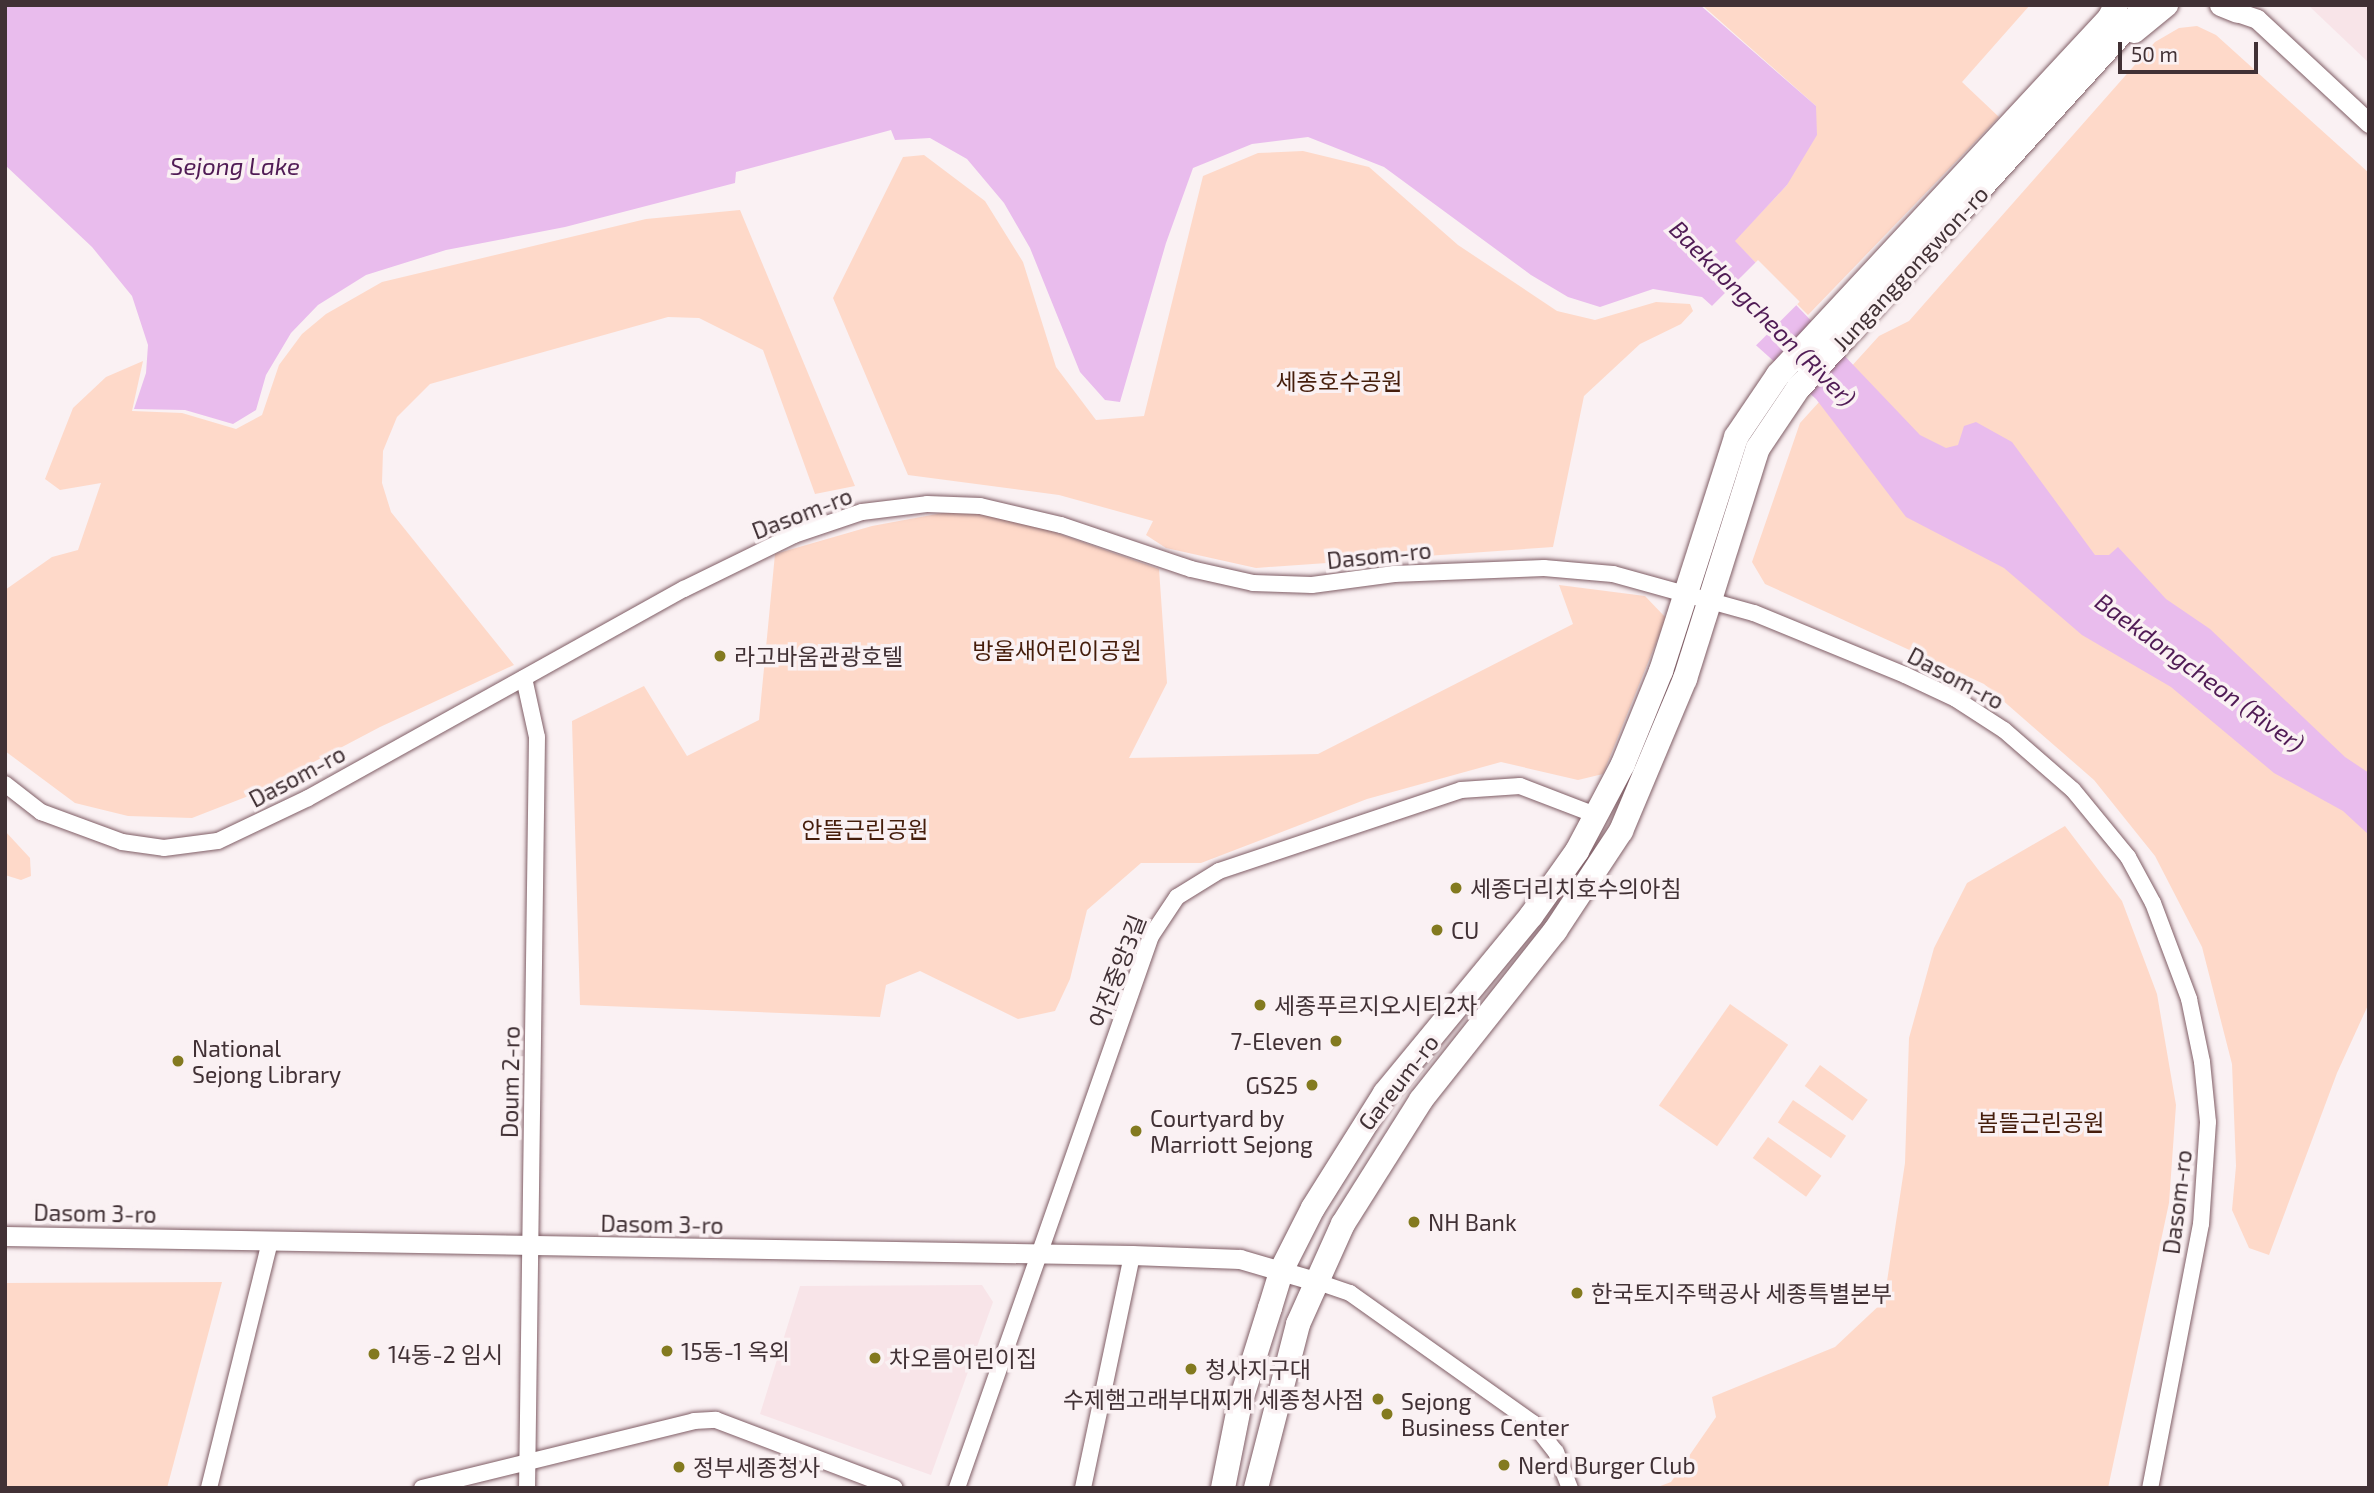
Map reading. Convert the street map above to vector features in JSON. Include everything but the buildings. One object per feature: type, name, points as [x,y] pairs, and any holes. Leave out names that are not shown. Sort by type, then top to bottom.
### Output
[{"type":"main road","name":"Junganggongwon-ro","points":[[1685,593],[1736,437],[1777,375],[2101,28],[2116,5]]},
{"type":"main road","name":"Junganggongwon-ro","points":[[1709,600],[1758,448],[1797,390],[2054,112],[2102,52],[2147,5]]},
{"type":"main road","points":[[2054,112],[2070,103],[2137,28],[2167,5]]},
{"type":"main road","name":"Gareum-ro","points":[[1223,1488],[1240,1403],[1282,1269],[1312,1208],[1385,1093],[1531,916],[1598,816],[1661,671],[1685,593]]},
{"type":"main road","name":"Gareum-ro","points":[[1256,1488],[1272,1415],[1315,1281],[1390,1145],[1555,931],[1621,831],[1685,679],[1709,600]]},
{"type":"street","points":[[2239,9],[2369,123]]},
{"type":"street","name":"Dasom-ro","points":[[5,784],[41,812],[122,842],[164,848],[218,841],[308,798],[684,589],[793,535],[862,512],[927,504],[980,506],[1048,522],[1191,569],[1253,583],[1312,585],[1394,574],[1545,568],[1613,574],[1754,613],[1905,675],[1956,699],[2004,730],[2073,790],[2127,857],[2154,903],[2189,999],[2202,1062],[2208,1122],[2201,1224],[2150,1488]]},
{"type":"street","name":"Doum 2-ro","points":[[524,678],[537,737],[527,1488]]},
{"type":"street","name":"어진중앙3길","points":[[957,1488],[1151,936],[1162,915],[1196,882],[1219,871],[1477,787],[1520,786],[1598,816]]},
{"type":"street","name":"Dasom 3-ro","points":[[5,1236],[1132,1255],[1240,1259],[1282,1269],[1315,1281]]},
{"type":"street","points":[[209,1488],[270,1241]]},
{"type":"street","points":[[1083,1488],[1132,1255]]},
{"type":"street","points":[[1315,1281],[1350,1293],[1533,1423],[1556,1452],[1570,1488]]},
{"type":"street","points":[[422,1488],[694,1420],[716,1420],[895,1488]]},
{"type":"shaded area","points":[[2308,5],[2369,5],[2369,63]]},
{"type":"shaded area","name":"차오름어린이집","points":[[982,1285],[993,1302],[931,1475],[760,1414],[800,1286]]},
{"type":"green space","points":[[1702,5],[2030,5],[1962,82],[1999,117],[1808,315],[1734,241],[1787,185],[1816,106]]},
{"type":"green space","points":[[2197,26],[2216,35],[2369,173],[2369,1003],[2337,1073],[2269,1255],[2249,1248],[2232,1210],[2236,1166],[2232,1064],[2202,947],[2155,856],[2094,780],[1984,684],[1765,584],[1752,562],[1800,423],[1879,336],[1909,321],[2155,42],[2179,28]]},
{"type":"green space","name":"세종호수공원","points":[[1303,151],[1369,167],[1458,245],[1557,311],[1595,320],[1656,302],[1690,304],[1693,311],[1681,324],[1640,344],[1584,396],[1553,547],[1256,568],[1166,548],[1146,535],[1153,521],[1059,495],[908,475],[833,298],[903,157],[924,155],[985,201],[1023,262],[1056,367],[1096,420],[1144,416],[1203,176],[1258,153]]},
{"type":"green space","points":[[740,210],[855,486],[815,494],[763,350],[699,318],[668,317],[430,384],[397,417],[383,451],[382,483],[391,512],[514,665],[380,727],[251,795],[192,818],[128,816],[75,803],[5,751],[5,590],[52,557],[78,550],[101,483],[60,490],[45,479],[73,408],[106,377],[143,361],[132,411],[182,413],[236,429],[262,415],[279,365],[302,334],[326,314],[382,282],[646,219]]},
{"type":"green space","name":"안뜰근린공원","points":[[980,506],[1159,569],[1167,683],[1129,758],[1318,754],[1573,624],[1559,585],[1645,596],[1666,618],[1603,774],[1578,780],[1501,762],[1367,799],[1201,863],[1141,863],[1087,910],[1070,979],[1055,1011],[1018,1019],[920,971],[886,985],[880,1017],[580,1005],[572,721],[644,686],[687,756],[759,720],[775,554],[872,526]]},
{"type":"green space","name":"봄뜰근린공원","points":[[2065,826],[2122,901],[2157,994],[2176,1105],[2169,1203],[2108,1488],[1655,1488],[1671,1482],[1716,1417],[1712,1397],[1835,1347],[1884,1301],[1905,1163],[1909,1038],[1934,948],[1967,883]]},
{"type":"green space","points":[[5,831],[30,858],[31,876],[21,880],[5,875]]},
{"type":"green space","points":[[1730,1004],[1788,1045],[1717,1146],[1659,1106]]},
{"type":"green space","points":[[1820,1065],[1868,1100],[1852,1121],[1805,1086]]},
{"type":"green space","points":[[1793,1100],[1846,1136],[1831,1158],[1778,1122]]},
{"type":"green space","points":[[1768,1137],[1821,1176],[1806,1197],[1753,1158]]},
{"type":"green space","points":[[222,1282],[167,1488],[5,1488],[5,1283]]},
{"type":"water","name":"Sejong Lake","points":[[5,5],[1700,5],[1816,106],[1817,135],[1787,185],[1735,241],[1920,435],[1946,448],[1958,445],[1964,426],[1976,422],[2012,442],[2095,555],[2109,555],[2118,547],[2166,599],[2210,629],[2345,757],[2369,773],[2369,835],[2343,811],[2274,773],[2171,687],[2082,635],[2004,568],[1906,517],[1816,399],[1702,297],[1653,289],[1600,307],[1568,297],[1531,275],[1384,167],[1308,137],[1252,144],[1193,168],[1166,243],[1120,402],[1105,400],[1080,372],[1030,248],[1004,203],[967,159],[930,138],[895,140],[891,130],[736,172],[735,183],[565,227],[446,250],[366,275],[318,305],[291,333],[266,375],[256,410],[233,424],[185,410],[134,409],[146,373],[148,345],[132,296],[92,247],[5,165]]},
{"type":"pier","points":[[1758,260],[1800,302],[1752,350],[1710,308]]},
{"type":"place","name":"라고바움관광호텔","points":[[720,656]]},
{"type":"place","name":"세종더리치호수의아침","points":[[1456,888]]},
{"type":"place","name":"CU","points":[[1437,930]]},
{"type":"place","name":"세종푸르지오시티2차","points":[[1260,1005]]},
{"type":"place","name":"7-Eleven","points":[[1336,1041]]},
{"type":"place","name":"National Sejong Library","points":[[178,1061]]},
{"type":"place","name":"GS25","points":[[1312,1085]]},
{"type":"place","name":"Courtyard by Marriott Sejong","points":[[1136,1131]]},
{"type":"place","name":"NH Bank","points":[[1414,1222]]},
{"type":"place","name":"한국토지주택공사 세종특별본부","points":[[1577,1293]]},
{"type":"place","name":"15동-1 옥외","points":[[667,1351]]},
{"type":"place","name":"14동-2 임시","points":[[374,1354]]},
{"type":"place","name":"차오름어린이집","points":[[875,1358]]},
{"type":"place","name":"청사지구대","points":[[1191,1369]]},
{"type":"place","name":"수제햄고래부대찌개 세종청사점","points":[[1378,1399]]},
{"type":"place","name":"Sejong Business Center","points":[[1387,1414]]},
{"type":"place","name":"Nerd Burger Club","points":[[1504,1465]]},
{"type":"place","name":"정부세종청사","points":[[679,1467]]},
{"type":"water label","name":"Baekdongcheon (River)","points":[[1763,313]]},
{"type":"water label","name":"Baekdongcheon (River)","points":[[2200,672]]},
{"type":"park label","name":"방울새어린이공원","points":[[1057,650]]}]
